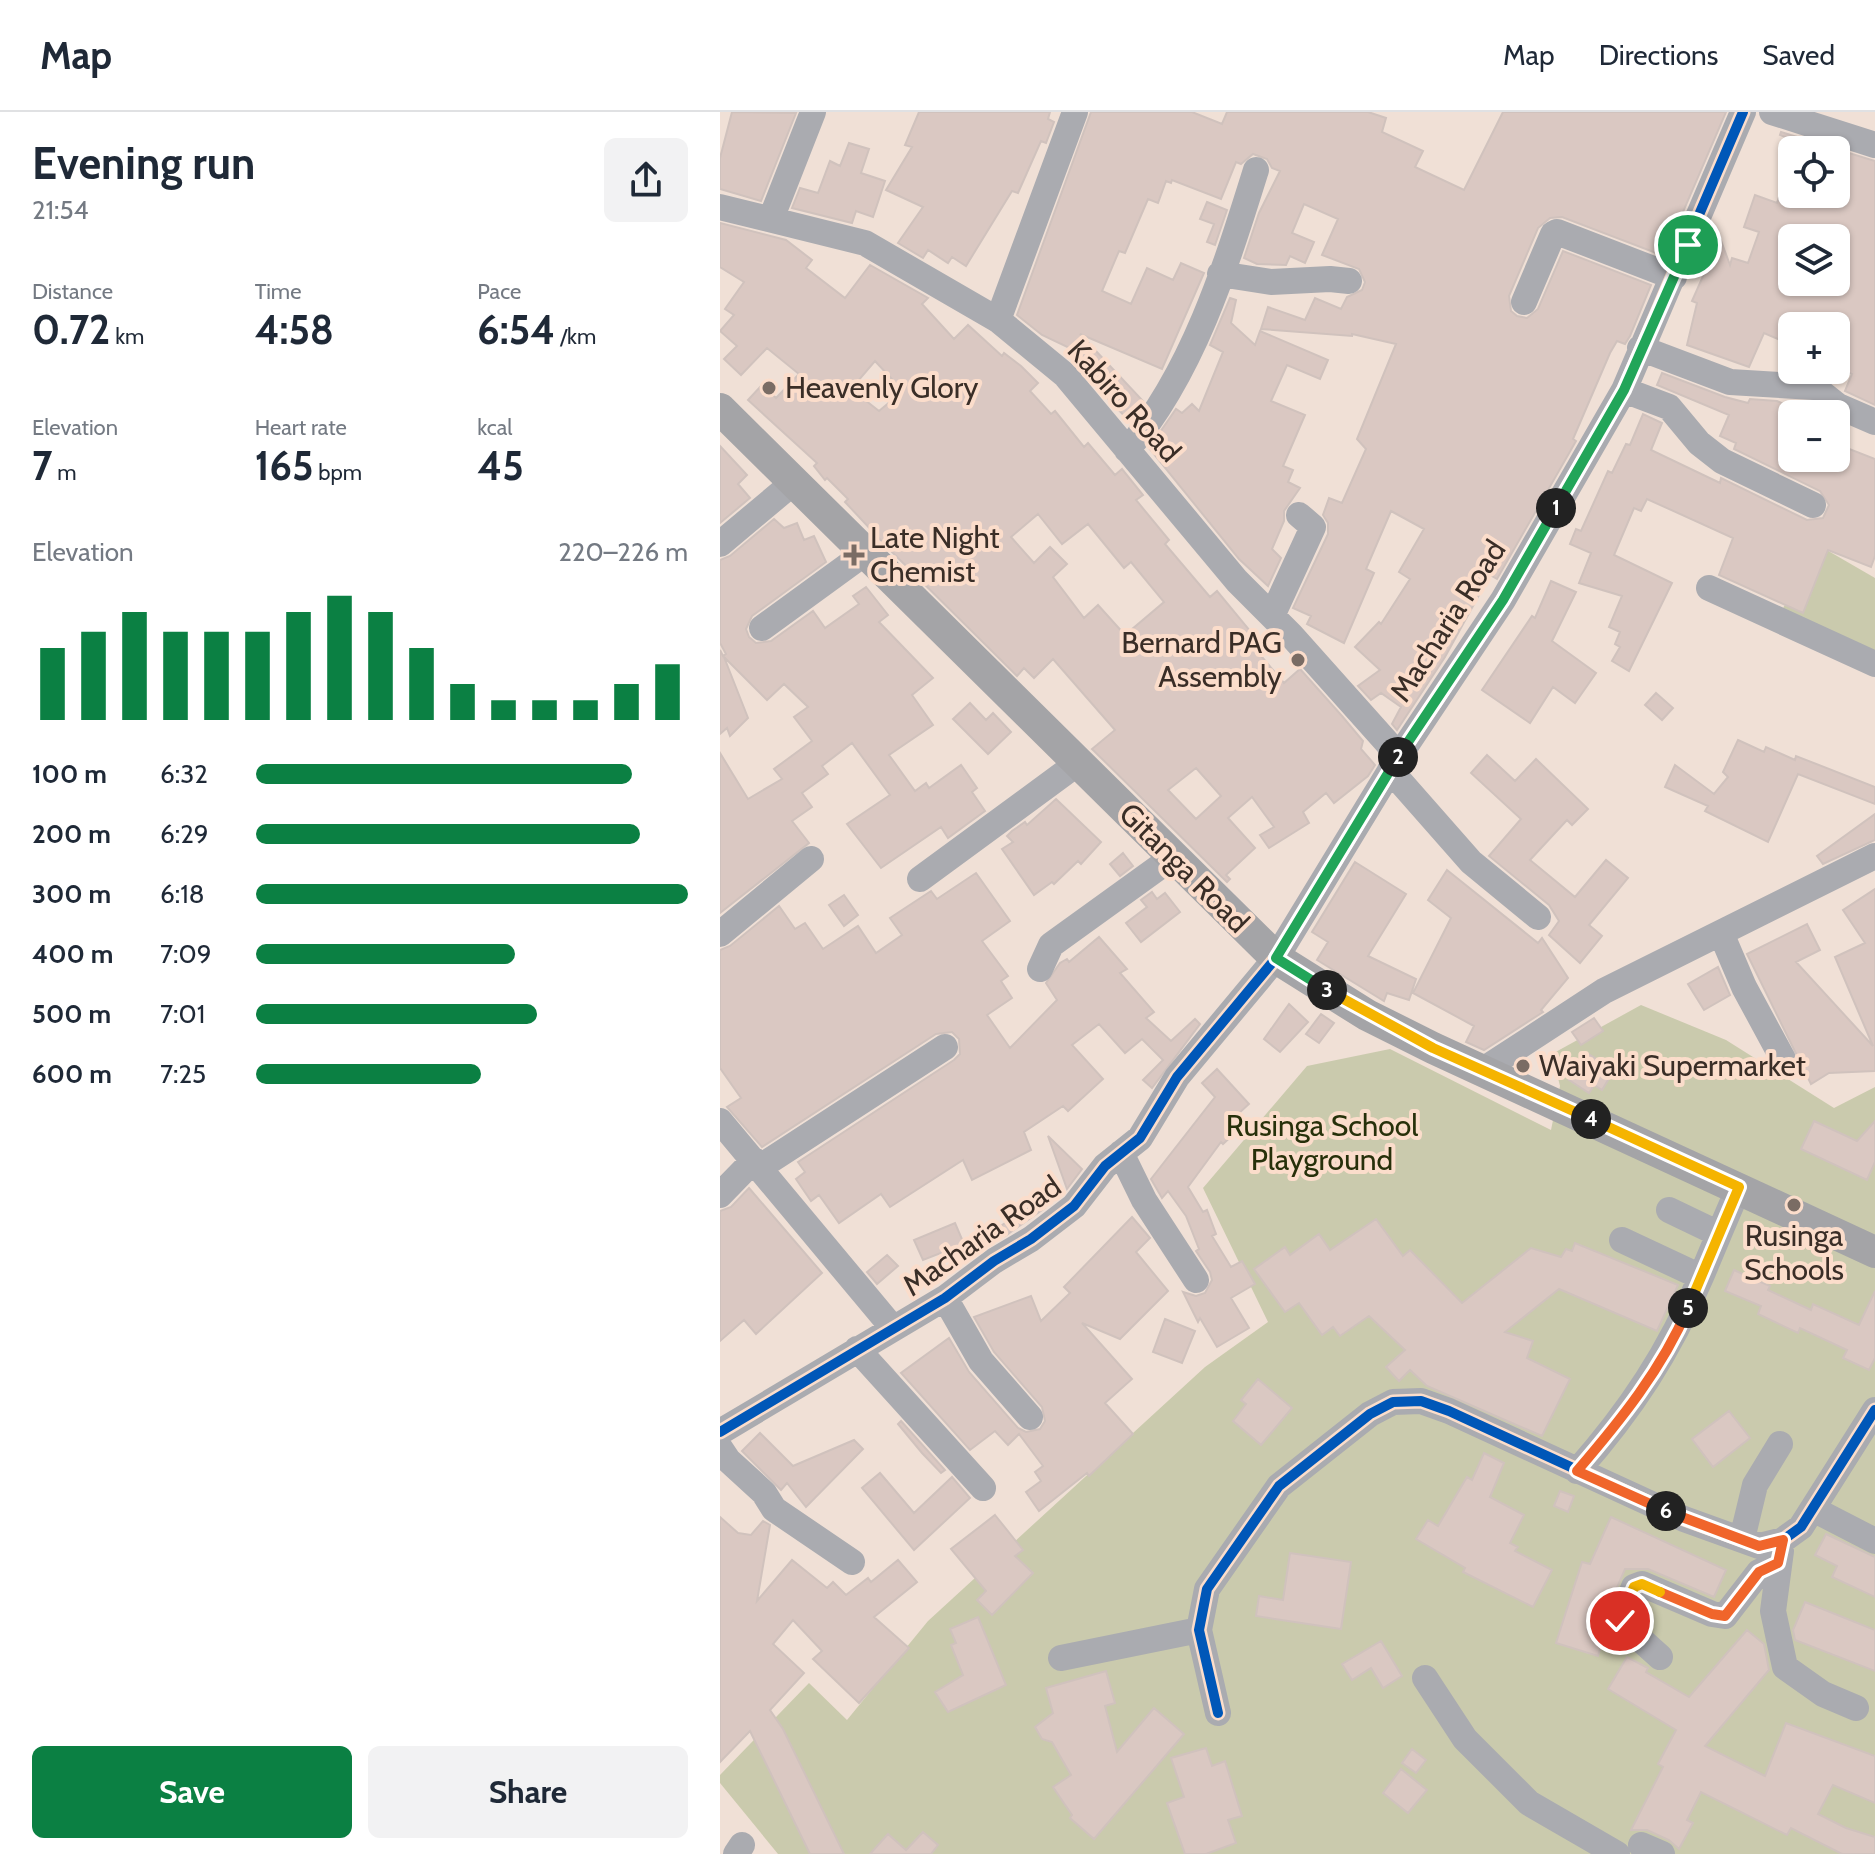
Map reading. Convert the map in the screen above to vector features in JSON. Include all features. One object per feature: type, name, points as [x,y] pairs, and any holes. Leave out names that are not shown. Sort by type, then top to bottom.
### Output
[{"type":"main road","name":"Gitanga Road","points":[[720,409],[1276,958],[1367,1015],[1875,1252]]},
{"type":"street","points":[[771,219],[813,112]]},
{"type":"street","points":[[998,320],[1075,112]]},
{"type":"street","name":"Macharia Road","points":[[720,1432],[945,1298],[1074,1206],[1105,1166],[1140,1138],[1177,1077],[1276,958],[1395,763],[1503,600],[1624,390],[1743,112]]},
{"type":"street","points":[[1772,112],[1875,145]]},
{"type":"street","points":[[1127,450],[1155,417],[1185,360],[1220,274],[1256,170]]},
{"type":"street","name":"Kabiro Road","points":[[720,207],[865,243],[998,320],[1065,375],[1237,581],[1272,616],[1395,763],[1471,862],[1538,917]]},
{"type":"street","points":[[1524,302],[1553,234],[1557,232],[1674,277]]},
{"type":"street","points":[[1220,274],[1271,282],[1349,281]]},
{"type":"street","points":[[1640,348],[1730,382],[1814,387],[1838,406],[1875,422]]},
{"type":"street","points":[[1624,390],[1669,407],[1699,443],[1722,461],[1813,505]]},
{"type":"street","points":[[720,544],[794,482]]},
{"type":"street","points":[[1272,616],[1313,527],[1299,515]]},
{"type":"street","points":[[762,628],[865,553]]},
{"type":"street","points":[[1709,588],[1875,664]]},
{"type":"street","points":[[920,879],[1078,763]]},
{"type":"street","points":[[1483,1070],[1604,991],[1875,856]]},
{"type":"street","points":[[1040,969],[1051,945],[1173,857]]},
{"type":"street","points":[[720,934],[811,859]]},
{"type":"street","points":[[1721,933],[1744,987],[1783,1059]]},
{"type":"street","points":[[720,1195],[757,1164],[945,1047]]},
{"type":"street","points":[[720,1121],[892,1327]]},
{"type":"street","points":[[1121,1153],[1150,1211],[1196,1280]]},
{"type":"street","points":[[1577,1471],[1612,1431],[1664,1357],[1739,1187]]},
{"type":"street","points":[[1669,1210],[1719,1234]]},
{"type":"street","points":[[1622,1240],[1701,1277]]},
{"type":"street","points":[[945,1298],[981,1361],[1030,1417]]},
{"type":"street","points":[[857,1349],[983,1488]]},
{"type":"street","points":[[1218,1713],[1199,1630],[1207,1589],[1279,1486],[1370,1414],[1393,1402],[1421,1401],[1449,1411],[1684,1519],[1781,1552]]},
{"type":"street","points":[[1660,1657],[1620,1621],[1634,1587],[1642,1584],[1712,1614],[1725,1616],[1759,1572],[1781,1552],[1801,1527],[1875,1410]]},
{"type":"street","points":[[1742,1539],[1755,1485],[1780,1444]]},
{"type":"street","points":[[720,1448],[728,1460],[764,1493],[774,1509],[852,1562]]},
{"type":"street","points":[[1813,1509],[1875,1541]]},
{"type":"street","points":[[1781,1552],[1773,1611],[1785,1667],[1823,1694],[1856,1708]]},
{"type":"street","points":[[1061,1658],[1199,1630]]},
{"type":"street","points":[[1425,1678],[1465,1739],[1529,1803],[1617,1854]]},
{"type":"green space","points":[[1818,545],[1875,578],[1875,673],[1771,630]]},
{"type":"green space","name":"Rusinga School Playground","points":[[1641,1005],[1726,1040],[1834,1108],[1875,1087],[1875,1854],[778,1854],[720,1783],[720,1775],[809,1683],[847,1720],[928,1621],[1205,1367],[1268,1322],[1203,1188],[1307,1066],[1390,1049],[1551,1130],[1560,1086],[1552,1054]]},
{"type":"building","points":[[732,112],[796,113],[761,201],[720,189],[720,158]]},
{"type":"building","points":[[919,112],[1050,112],[1048,119],[1054,122],[1046,143],[1041,141],[1018,193],[1012,191],[966,266],[952,257],[948,263],[928,250],[923,258],[898,243],[923,207],[886,190],[912,147],[905,145]]},
{"type":"building","points":[[1091,112],[1192,112],[1222,124],[1227,112],[1368,112],[1386,118],[1382,132],[1423,151],[1415,167],[1464,190],[1503,112],[1726,112],[1664,256],[1562,217],[1550,218],[1538,228],[1509,296],[1511,311],[1517,316],[1527,318],[1538,309],[1563,251],[1651,285],[1630,336],[1625,344],[1617,341],[1610,353],[1573,439],[1576,441],[1497,579],[1490,575],[1445,657],[1397,730],[1392,724],[1401,707],[1381,693],[1371,700],[1358,686],[1380,670],[1355,647],[1379,622],[1381,624],[1410,579],[1399,572],[1424,529],[1391,511],[1366,569],[1374,573],[1344,643],[1307,624],[1311,616],[1293,608],[1328,534],[1328,523],[1323,515],[1329,498],[1342,503],[1366,449],[1357,439],[1396,344],[1352,334],[1261,329],[1268,307],[1305,320],[1315,298],[1341,309],[1347,297],[1362,290],[1365,282],[1359,269],[1322,255],[1338,219],[1304,204],[1292,233],[1314,242],[1305,263],[1290,256],[1286,265],[1257,264],[1244,258],[1259,213],[1280,171],[1272,168],[1267,159],[1253,154],[1241,164],[1236,162],[1221,199],[1172,180],[1171,183],[1166,181],[1158,203],[1148,199],[1125,253],[1119,251],[1102,291],[1131,304],[1147,268],[1173,280],[1181,263],[1204,273],[1162,369],[1080,334],[1143,401],[1129,421],[1100,390],[1106,385],[1093,377],[1098,367],[1074,357],[1076,351],[1042,335],[1017,315]]},
{"type":"building","points":[[849,143],[869,149],[861,173],[885,181],[873,217],[856,211],[852,223],[792,208],[800,188],[818,193],[830,161],[840,166]]},
{"type":"building","points":[[1850,153],[1875,161],[1875,405],[1845,391],[1852,374],[1850,312],[1778,312],[1778,339],[1764,333],[1749,367],[1687,345],[1697,303],[1692,301],[1720,238],[1730,265],[1732,258],[1748,263],[1759,232],[1744,227],[1755,195],[1777,203],[1778,200],[1778,208],[1850,208]]},
{"type":"building","points":[[1207,202],[1227,210],[1215,245],[1207,242],[1214,224],[1200,219]]},
{"type":"building","points":[[720,223],[786,240],[812,260],[806,268],[845,298],[870,265],[928,298],[922,304],[954,339],[968,325],[1002,356],[1004,353],[1021,366],[1038,383],[1030,391],[1051,414],[1055,411],[1084,447],[1088,443],[1115,475],[1122,469],[1143,495],[1136,500],[1169,540],[1165,544],[1210,597],[1217,591],[1251,632],[1245,637],[1284,683],[1300,669],[1342,716],[1363,741],[1361,749],[1375,765],[1368,776],[1334,803],[1326,793],[1303,812],[1309,823],[1269,848],[1260,835],[1274,827],[1252,797],[1228,818],[1255,848],[1226,875],[1230,879],[1227,882],[1092,749],[1115,730],[1053,659],[1034,678],[1024,668],[1017,676],[889,549],[845,502],[848,499],[827,478],[825,480],[814,466],[817,463],[748,400],[762,385],[776,398],[799,374],[767,348],[741,375],[724,359],[737,346],[720,331],[734,315],[725,309],[744,282],[720,267]],"holes":[[[875,361],[903,391],[879,411],[851,389]],[[1038,514],[1062,544],[1088,524],[1124,568],[1131,562],[1164,602],[1125,635],[1098,605],[1084,618],[1053,577],[1067,564],[1050,547],[1034,563],[1011,537]],[[1196,768],[1221,796],[1196,819],[1168,790]]]},
{"type":"building","points":[[1230,298],[1236,300],[1231,323],[1255,345],[1260,331],[1328,360],[1320,379],[1287,365],[1271,401],[1305,415],[1283,466],[1293,470],[1288,482],[1300,488],[1284,511],[1284,521],[1272,549],[1281,558],[1268,586],[1239,559],[1149,448],[1176,409],[1182,413],[1192,404],[1199,411],[1223,352],[1210,345]]},
{"type":"building","points":[[1662,373],[1748,403],[1750,399],[1778,401],[1778,470],[1734,449],[1736,443],[1720,436],[1729,415],[1657,385]]},
{"type":"building","points":[[1643,414],[1662,423],[1651,450],[1720,483],[1721,478],[1807,520],[1823,518],[1829,505],[1820,491],[1781,472],[1850,472],[1850,449],[1875,459],[1875,556],[1871,567],[1828,550],[1803,613],[1719,575],[1733,538],[1647,499],[1641,511],[1634,508],[1614,555],[1672,583],[1629,671],[1612,661],[1620,647],[1615,644],[1620,632],[1609,627],[1622,596],[1579,583],[1591,553],[1570,544],[1576,529],[1581,531],[1608,471],[1612,473],[1626,444],[1630,445]]},
{"type":"building","points":[[720,446],[747,475],[738,484],[750,498],[720,523]]},
{"type":"building","points":[[774,519],[784,528],[797,523],[804,540],[814,536],[826,562],[752,616],[746,629],[749,637],[756,643],[771,641],[813,611],[825,628],[859,604],[853,596],[866,587],[888,615],[879,622],[933,678],[912,695],[933,725],[889,755],[915,791],[926,783],[929,788],[961,765],[977,788],[972,792],[985,811],[948,838],[941,827],[881,868],[847,824],[890,795],[852,743],[822,766],[828,774],[802,793],[812,807],[792,821],[809,843],[720,913],[720,753],[748,799],[782,779],[774,769],[812,741],[794,717],[808,707],[784,684],[767,700],[724,657],[748,718],[730,736],[727,728],[720,734],[720,650],[723,656],[726,654],[720,643],[720,560],[730,556]]},
{"type":"building","points":[[1551,581],[1576,592],[1552,641],[1596,673],[1575,703],[1553,687],[1530,723],[1482,690],[1532,616],[1535,618]]},
{"type":"building","points":[[1656,693],[1673,708],[1662,720],[1645,705]]},
{"type":"building","points":[[970,703],[986,720],[993,713],[1011,732],[988,754],[953,719]]},
{"type":"building","points":[[1738,740],[1764,752],[1766,747],[1795,760],[1796,756],[1875,787],[1875,804],[1798,774],[1768,842],[1705,811],[1708,806],[1665,787],[1675,765],[1714,794],[1728,777],[1723,772]]},
{"type":"building","points":[[1487,755],[1515,781],[1536,759],[1588,809],[1572,825],[1567,820],[1530,860],[1575,897],[1606,860],[1628,878],[1589,925],[1602,936],[1580,963],[1549,935],[1559,921],[1549,905],[1489,856],[1521,819],[1471,773]]},
{"type":"building","points":[[1056,799],[1101,842],[1081,864],[1078,861],[1054,884],[1052,882],[1034,895],[1002,849],[1013,842],[1007,836],[1012,831],[1025,822],[1027,825]]},
{"type":"building","points":[[1875,814],[1875,840],[1823,864],[1817,856]]},
{"type":"building","points":[[1123,853],[1133,866],[1120,876],[1110,864]]},
{"type":"building","points":[[1355,862],[1406,894],[1368,956],[1416,979],[1409,1000],[1387,993],[1384,1001],[1317,960],[1328,942],[1312,932]]},
{"type":"building","points":[[1447,870],[1538,943],[1542,938],[1568,978],[1541,1010],[1543,1012],[1484,1050],[1466,1042],[1474,1026],[1413,993],[1451,918],[1428,900]]},
{"type":"building","points":[[976,873],[1010,921],[982,941],[1008,976],[1001,981],[1012,998],[987,1015],[1010,1048],[1057,1000],[1046,983],[1060,963],[1067,959],[1069,962],[1099,937],[1127,969],[1120,973],[1154,1012],[1146,1018],[1171,1041],[1195,1019],[1200,1024],[1152,1088],[1143,1080],[1163,1060],[1142,1039],[1125,1053],[1099,1024],[1072,1045],[1103,1079],[1068,1111],[1063,1106],[1024,1132],[1031,1150],[972,1180],[963,1160],[890,1207],[881,1194],[839,1223],[819,1195],[811,1201],[796,1179],[805,1172],[798,1162],[954,1060],[960,1054],[959,1039],[952,1032],[936,1034],[762,1147],[727,1107],[741,1098],[720,1068],[720,950],[730,946],[779,906],[795,929],[805,923],[823,949],[858,926],[876,953],[902,935],[890,918],[931,891],[937,899]]},
{"type":"building","points":[[1875,889],[1875,1071],[1829,1073],[1811,1084],[1747,954],[1807,924],[1820,950],[1796,962],[1873,1046],[1835,957],[1865,943],[1843,910]]},
{"type":"building","points":[[1152,892],[1157,899],[1165,893],[1180,912],[1141,942],[1126,923],[1147,907],[1141,900]]},
{"type":"building","points":[[844,895],[858,915],[844,926],[829,905]]},
{"type":"building","points":[[1718,967],[1730,995],[1704,1010],[1688,984]]},
{"type":"building","points":[[1289,1004],[1308,1022],[1280,1052],[1264,1039]]},
{"type":"building","points":[[1321,1014],[1334,1023],[1319,1043],[1306,1034]]},
{"type":"building","points":[[1594,1018],[1603,1031],[1581,1045],[1572,1032]]},
{"type":"building","points":[[1587,1053],[1614,1070],[1602,1090],[1594,1085],[1589,1093],[1569,1080]]},
{"type":"building","points":[[1217,1069],[1249,1104],[1228,1123],[1236,1132],[1223,1144],[1221,1142],[1188,1187],[1203,1212],[1207,1210],[1216,1234],[1212,1236],[1231,1267],[1242,1261],[1255,1284],[1231,1298],[1249,1328],[1217,1347],[1200,1318],[1198,1322],[1183,1292],[1196,1296],[1205,1293],[1212,1280],[1210,1272],[1196,1251],[1199,1249],[1186,1216],[1168,1191],[1162,1198],[1151,1179],[1215,1097],[1202,1083]]},
{"type":"building","points":[[1814,1121],[1857,1141],[1875,1121],[1875,1162],[1867,1180],[1801,1149]]},
{"type":"building","points":[[1048,1136],[1082,1169],[1067,1189]]},
{"type":"building","points":[[749,1188],[822,1273],[756,1334],[744,1320],[720,1341],[720,1211],[731,1207]]},
{"type":"building","points":[[1041,1200],[1045,1208],[1005,1236],[999,1227]]},
{"type":"building","points":[[1132,1217],[1150,1238],[1136,1252],[1168,1291],[1120,1339],[1082,1323],[1132,1379],[1105,1403],[1133,1434],[1089,1476],[1087,1473],[1039,1511],[1026,1492],[1041,1481],[1035,1472],[1043,1466],[1019,1434],[1008,1445],[995,1431],[970,1450],[901,1373],[949,1338],[969,1372],[1018,1428],[1026,1432],[1040,1429],[1045,1421],[1042,1407],[994,1352],[974,1317],[1031,1296],[1041,1321],[1070,1293],[1064,1287]]},
{"type":"building","points":[[1376,1219],[1403,1256],[1410,1250],[1462,1303],[1531,1248],[1561,1257],[1566,1249],[1572,1251],[1575,1243],[1678,1285],[1657,1331],[1559,1289],[1505,1332],[1533,1341],[1527,1358],[1570,1379],[1542,1436],[1427,1386],[1410,1370],[1399,1381],[1386,1367],[1405,1350],[1369,1316],[1340,1336],[1333,1327],[1322,1335],[1299,1303],[1285,1312],[1254,1269],[1285,1247],[1290,1255],[1319,1234],[1330,1250]]},
{"type":"building","points":[[955,1223],[964,1244],[923,1260],[914,1240]]},
{"type":"building","points":[[887,1255],[898,1266],[877,1284],[867,1272]]},
{"type":"building","points":[[1734,1270],[1811,1310],[1813,1304],[1859,1325],[1875,1291],[1875,1358],[1869,1370],[1843,1358],[1847,1350],[1800,1328],[1798,1333],[1758,1314],[1761,1306],[1725,1291]]},
{"type":"building","points":[[1165,1319],[1195,1331],[1182,1363],[1153,1352]]},
{"type":"building","points":[[1258,1379],[1292,1408],[1261,1445],[1233,1421],[1246,1404],[1241,1400]]},
{"type":"building","points":[[1729,1411],[1750,1438],[1713,1467],[1692,1439]]},
{"type":"building","points":[[901,1421],[945,1470],[941,1473],[922,1453],[898,1424]]},
{"type":"building","points":[[760,1433],[793,1466],[854,1440],[863,1449],[806,1507],[787,1483],[781,1490],[742,1451]]},
{"type":"building","points":[[1484,1453],[1504,1463],[1490,1497],[1524,1515],[1510,1543],[1518,1547],[1515,1551],[1552,1570],[1533,1607],[1463,1572],[1465,1568],[1416,1539],[1428,1520],[1438,1526],[1467,1477],[1472,1480]]},
{"type":"building","points":[[880,1473],[914,1513],[952,1477],[970,1498],[914,1550],[862,1488]]},
{"type":"building","points":[[1560,1491],[1574,1496],[1568,1512],[1554,1506]]},
{"type":"building","points":[[995,1515],[1023,1550],[1015,1556],[1033,1573],[992,1615],[977,1600],[986,1591],[951,1549]]},
{"type":"building","points":[[720,1517],[738,1533],[751,1535],[763,1521],[770,1525],[757,1601],[792,1560],[827,1588],[833,1582],[846,1595],[868,1578],[871,1582],[898,1560],[917,1582],[874,1617],[909,1648],[859,1703],[813,1659],[822,1651],[793,1620],[773,1644],[804,1673],[770,1710],[783,1729],[844,1854],[810,1854],[750,1731],[720,1762]]},
{"type":"building","points":[[1611,1517],[1726,1570],[1714,1597],[1648,1569],[1625,1569],[1605,1615],[1606,1628],[1598,1656],[1556,1643],[1582,1562],[1590,1564]]},
{"type":"building","points":[[1826,1534],[1875,1557],[1875,1597],[1832,1577],[1837,1566],[1815,1555]]},
{"type":"building","points":[[1290,1553],[1351,1562],[1341,1629],[1256,1616],[1259,1596],[1283,1600]]},
{"type":"building","points":[[1805,1602],[1875,1630],[1875,1671],[1795,1640],[1793,1630]]},
{"type":"building","points":[[978,1617],[1006,1685],[948,1712],[935,1692],[963,1675],[951,1645],[956,1643],[950,1629]]},
{"type":"building","points":[[1747,1630],[1764,1644],[1769,1670],[1705,1746],[1765,1776],[1786,1723],[1875,1756],[1875,1803],[1833,1785],[1818,1814],[1846,1828],[1875,1837],[1875,1854],[1842,1854],[1791,1828],[1787,1835],[1701,1792],[1687,1820],[1693,1823],[1679,1849],[1669,1840],[1647,1830],[1631,1830],[1663,1767],[1658,1764],[1676,1730],[1608,1689],[1627,1657],[1689,1697]]},
{"type":"building","points":[[1381,1641],[1402,1676],[1383,1688],[1371,1668],[1352,1680],[1342,1664]]},
{"type":"building","points":[[1106,1671],[1115,1703],[1105,1706],[1117,1752],[1154,1708],[1184,1734],[1094,1839],[1070,1818],[1072,1815],[1053,1787],[1071,1775],[1052,1742],[1042,1739],[1035,1727],[1053,1713],[1046,1688]]},
{"type":"building","points":[[1206,1748],[1212,1766],[1225,1761],[1242,1816],[1228,1820],[1236,1843],[1206,1854],[1185,1854],[1167,1803],[1184,1797],[1171,1758]]},
{"type":"building","points":[[1412,1749],[1426,1760],[1416,1773],[1402,1763]]},
{"type":"building","points":[[1401,1769],[1427,1790],[1408,1813],[1383,1793]]},
{"type":"building","points":[[923,1832],[938,1845],[931,1854],[870,1854],[888,1834],[906,1850]]},
{"type":"cycle path","points":[[720,1432],[945,1298],[994,1261],[1031,1239],[1074,1206],[1105,1166],[1140,1138],[1177,1077],[1276,958],[1399,756],[1503,600],[1624,390],[1743,112]]},
{"type":"cycle path","points":[[1218,1713],[1199,1630],[1207,1589],[1279,1486],[1370,1414],[1393,1402],[1421,1401],[1449,1411],[1684,1519],[1759,1546],[1783,1540],[1801,1527],[1875,1410]]},
{"type":"place","name":"Heavenly Glory","points":[[769,388]]},
{"type":"place","name":"Late Night Chemist","points":[[854,555]]},
{"type":"place","name":"Bernard PAG Assembly","points":[[1298,660]]},
{"type":"place","name":"Waiyaki Supermarket","points":[[1523,1066]]},
{"type":"place","name":"Rusinga Schools","points":[[1794,1205]]},
{"type":"route","points":[[1620,1621],[1634,1587],[1642,1584],[1712,1614],[1725,1616],[1759,1572],[1778,1563],[1783,1540],[1759,1546],[1684,1519],[1577,1471],[1612,1431],[1664,1357],[1679,1329],[1739,1187],[1433,1048],[1367,1015],[1276,958],[1313,892],[1399,756],[1503,600],[1624,390],[1688,245]]}]
